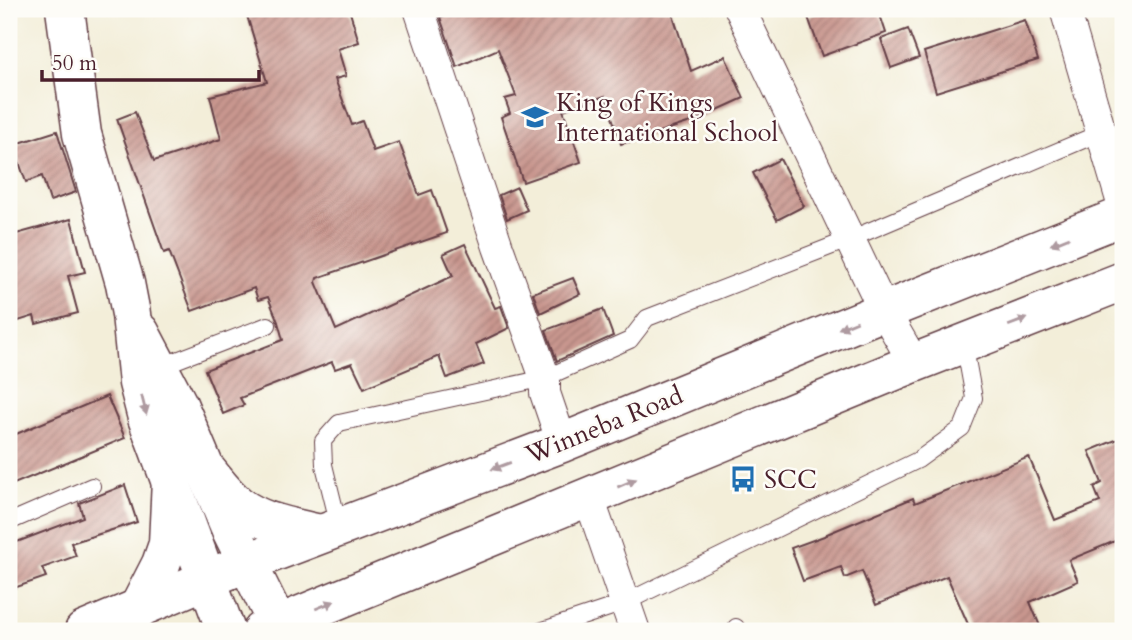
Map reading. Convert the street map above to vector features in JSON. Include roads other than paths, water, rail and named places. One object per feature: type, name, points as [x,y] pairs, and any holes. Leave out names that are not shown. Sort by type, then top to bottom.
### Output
[{"type":"main road","points":[[65,9],[82,134],[112,234],[131,314],[138,383],[147,418],[248,562],[270,628],[914,363],[1123,281]]},
{"type":"main road","name":"Winneba Road","points":[[84,631],[137,611],[248,562],[562,443],[1123,216]]},
{"type":"main road","points":[[131,314],[178,404],[186,472],[207,581],[226,631]]},
{"type":"main road","points":[[186,472],[252,514],[278,524],[330,530]]},
{"type":"main road","points":[[137,611],[161,564],[186,472]]},
{"type":"street","points":[[419,9],[498,247],[545,378],[545,393],[562,443]]},
{"type":"street","points":[[740,9],[884,311],[914,363]]},
{"type":"street","points":[[1065,9],[1123,207]]},
{"type":"street","points":[[589,498],[635,631]]},
{"type":"lane","points":[[330,530],[323,441],[340,423],[545,378],[630,340],[647,318],[849,239],[1100,133]]},
{"type":"lane","points":[[159,367],[268,325]]},
{"type":"lane","points":[[540,631],[624,603],[918,460],[962,428],[974,398],[964,343]]},
{"type":"lane","points":[[9,522],[92,486]]},
{"type":"place","name":"King of Kings International School","points":[[535,117]]},
{"type":"place","name":"SCC","points":[[743,479]]}]
